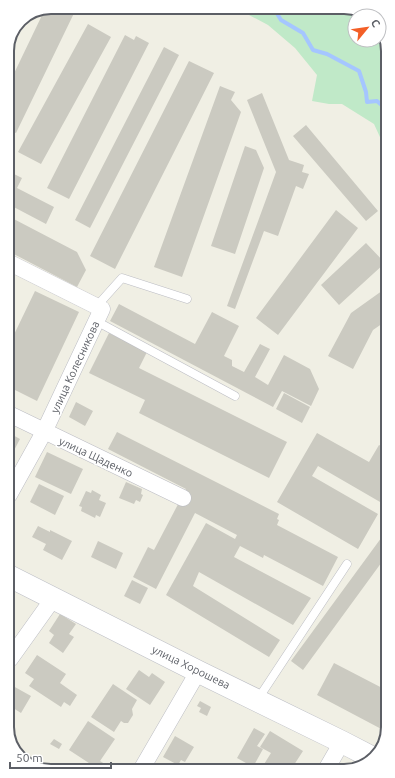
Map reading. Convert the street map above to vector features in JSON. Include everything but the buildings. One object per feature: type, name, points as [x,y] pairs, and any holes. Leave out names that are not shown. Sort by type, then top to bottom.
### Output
[{"type":"main road","name":"улица Хорошева","points":[[14,578],[368,755]]},
{"type":"street","name":"улица Колесникова","points":[[14,266],[96,314],[44,432],[14,486]]},
{"type":"street","name":"улица Щаденко","points":[[14,417],[183,498]]},
{"type":"street","points":[[14,653],[50,602],[57,600]]},
{"type":"street","points":[[144,764],[199,672]]},
{"type":"street","points":[[328,764],[342,742]]},
{"type":"lane","points":[[187,299],[122,278],[96,314],[235,396]]},
{"type":"lane","points":[[257,700],[348,564]]},
{"type":"green space","points":[[247,14],[347,14],[347,48],[381,48],[381,139],[374,124],[342,104],[329,104],[312,101],[317,75],[295,48],[268,25]]},
{"type":"green space","points":[[381,384],[381,407],[380,385]]},
{"type":"waterway","points":[[277,14],[281,20],[303,33],[313,50],[327,54],[359,71],[366,92],[367,102],[377,101],[381,104]]}]
